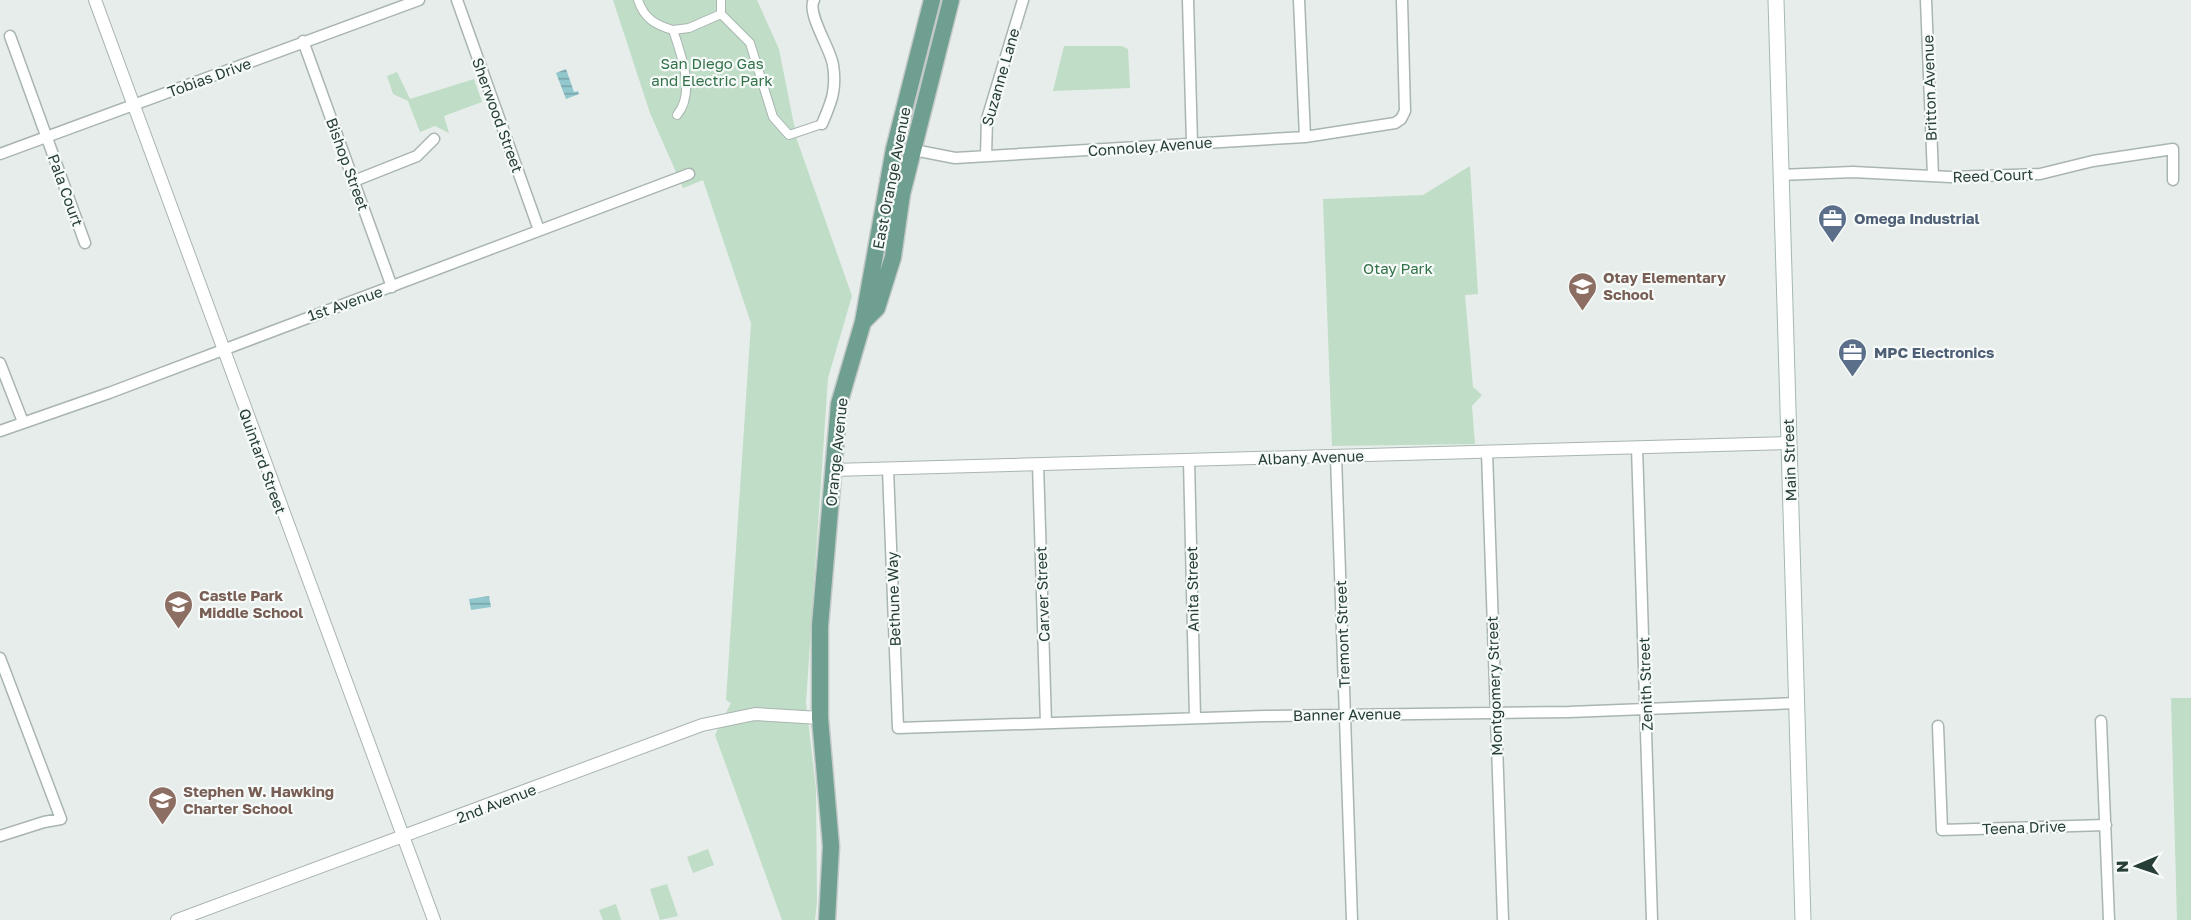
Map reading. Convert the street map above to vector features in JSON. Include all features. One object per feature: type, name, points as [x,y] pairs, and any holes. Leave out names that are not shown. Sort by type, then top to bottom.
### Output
[{"type":"main road","name":"Main Street","points":[[1776,0],[1803,920]]},
{"type":"main road","name":"East Orange Avenue","points":[[862,322],[895,145],[942,1]]},
{"type":"main road","name":"Orange Avenue","points":[[827,920],[831,846],[828,783],[820,718],[820,626],[839,404],[862,322],[876,308],[893,257],[902,194],[914,150],[942,1]]},
{"type":"main road","points":[[895,145],[914,150]]},
{"type":"street","name":"Quintard Street","points":[[95,0],[434,920]]},
{"type":"street","name":"Tobias Drive","points":[[0,154],[418,0]]},
{"type":"street","name":"Sherwood Street","points":[[457,0],[539,230]]},
{"type":"street","points":[[638,0],[646,17],[662,27],[673,30],[689,28],[721,14]]},
{"type":"street","points":[[720,0],[721,14],[750,43],[770,109],[779,125],[789,135],[822,124],[833,103],[833,63],[811,9],[814,0]]},
{"type":"street","name":"Suzanne Lane","points":[[986,156],[987,119],[1023,0]]},
{"type":"street","points":[[1188,0],[1192,144]]},
{"type":"street","points":[[1299,0],[1305,137]]},
{"type":"street","name":"Connoley Avenue","points":[[914,150],[955,158],[1305,137],[1387,125],[1401,119],[1405,111],[1402,0]]},
{"type":"street","name":"Britton Avenue","points":[[1926,0],[1933,176]]},
{"type":"street","points":[[673,30],[685,77],[685,106],[677,115]]},
{"type":"street","name":"Pala Court","points":[[10,36],[85,243]]},
{"type":"street","name":"Bishop Street","points":[[303,41],[392,287]]},
{"type":"street","points":[[354,181],[417,156],[434,138]]},
{"type":"street","name":"Reed Court","points":[[1780,175],[1853,172],[1933,176],[2040,174],[2093,161],[2173,149],[2173,180]]},
{"type":"street","name":"1st Avenue","points":[[0,431],[109,393],[689,174]]},
{"type":"street","points":[[0,363],[23,422]]},
{"type":"street","name":"Albany Avenue","points":[[833,470],[1789,443]]},
{"type":"street","name":"Zenith Street","points":[[1637,447],[1652,920]]},
{"type":"street","name":"Montgomery Street","points":[[1487,452],[1503,920]]},
{"type":"street","name":"Tremont Street","points":[[1336,457],[1352,920]]},
{"type":"street","name":"Anita Street","points":[[1189,460],[1195,718]]},
{"type":"street","name":"Carver Street","points":[[1038,464],[1046,723]]},
{"type":"street","name":"Bethune Way","points":[[888,469],[898,728]]},
{"type":"street","points":[[0,658],[61,819],[0,836]]},
{"type":"street","name":"Banner Avenue","points":[[898,728],[1797,703]]},
{"type":"street","name":"2nd Avenue","points":[[177,920],[403,838],[702,725],[756,714],[820,718]]},
{"type":"street","points":[[2100,721],[2109,920]]},
{"type":"street","name":"Teena Drive","points":[[1938,726],[1942,830],[2106,825]]},
{"type":"green space","name":"San Diego Gas and Electric Park","points":[[613,0],[757,0],[779,49],[797,140],[852,296],[828,378],[806,703],[816,789],[817,902],[815,920],[782,920],[715,735],[731,703],[726,700],[751,323],[703,180],[683,188],[650,113]]},
{"type":"green space","points":[[1064,46],[1122,46],[1128,49],[1130,88],[1053,91]]},
{"type":"green space","points":[[397,72],[410,99],[474,79],[482,102],[444,116],[449,133],[435,126],[420,132],[408,101],[393,94],[387,76]]},
{"type":"green space","name":"Otay Park","points":[[1470,166],[1478,294],[1465,295],[1473,387],[1482,395],[1472,406],[1475,444],[1332,446],[1323,199],[1423,195]]},
{"type":"green space","points":[[2171,698],[2191,698],[2191,920],[2177,920]]},
{"type":"green space","points":[[708,849],[714,865],[693,873],[687,857]]},
{"type":"green space","points":[[667,884],[678,916],[660,920],[650,889]]},
{"type":"green space","points":[[616,904],[621,920],[603,920],[599,910]]},
{"type":"water","points":[[566,69],[574,92],[578,91],[579,94],[566,99],[556,73]]},
{"type":"water","points":[[489,596],[491,607],[471,610],[469,599]]},
{"type":"place","name":"Omega Industrial","points":[[1833,244]]},
{"type":"place","name":"Otay Elementary School","points":[[1582,312]]},
{"type":"place","name":"MPC Electronics","points":[[1853,378]]},
{"type":"place","name":"Castle Park Middle School","points":[[178,630]]},
{"type":"place","name":"Stephen W. Hawking Charter School","points":[[162,826]]}]
